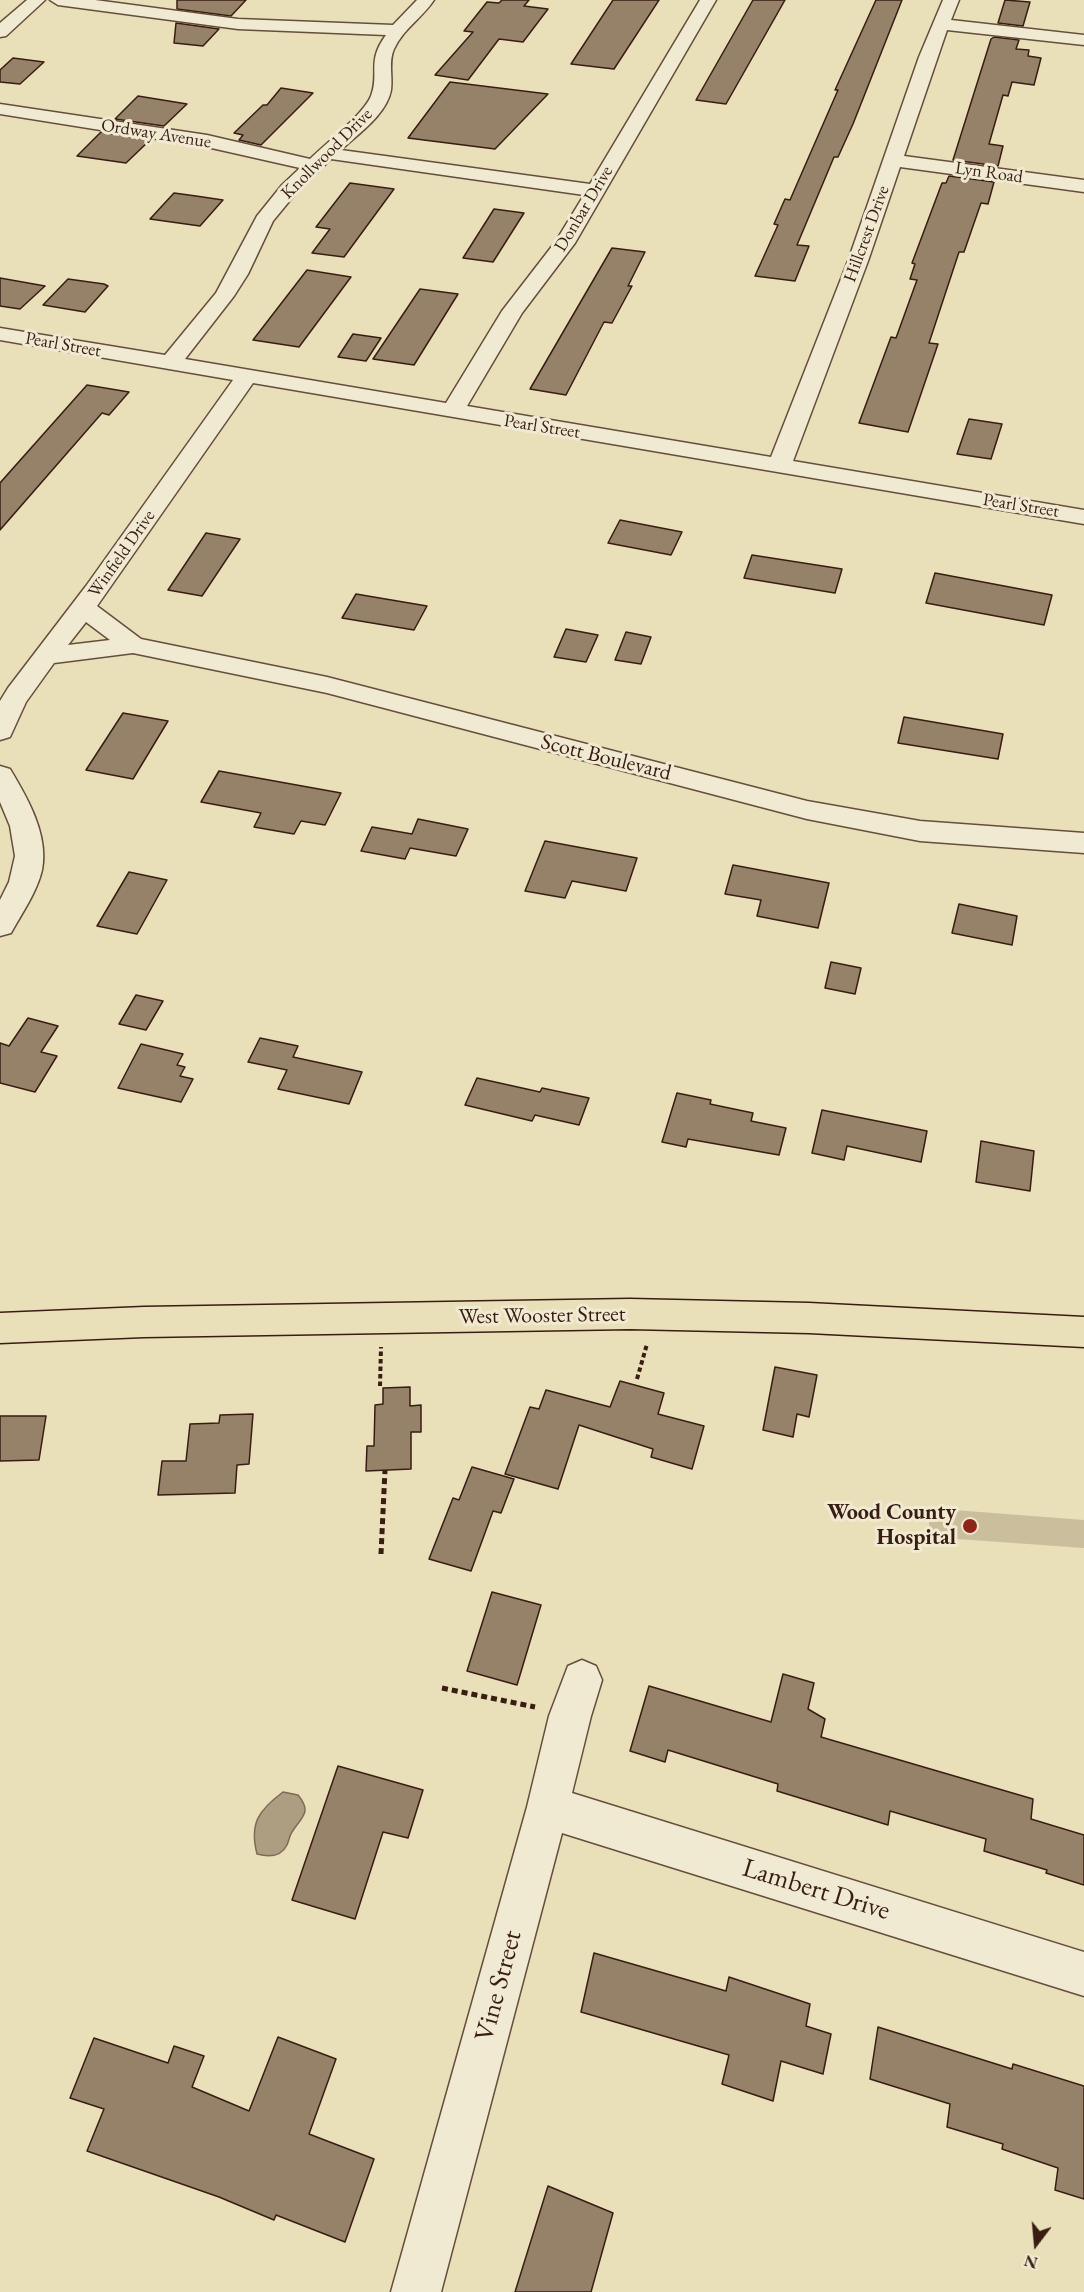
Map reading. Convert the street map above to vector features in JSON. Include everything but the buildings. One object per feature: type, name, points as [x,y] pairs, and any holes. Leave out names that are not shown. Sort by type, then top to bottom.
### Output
[{"type":"main road","name":"West Wooster Street","points":[[0,1328],[144,1322],[630,1314],[809,1318],[1084,1332]]},
{"type":"street","points":[[0,32],[37,0]]},
{"type":"street","points":[[58,0],[238,24],[400,30]]},
{"type":"street","name":"Knollwood Drive","points":[[170,364],[229,289],[264,220],[318,159],[380,100],[384,88],[383,57],[387,46],[426,0]]},
{"type":"street","name":"Donbar Drive","points":[[452,412],[513,311],[565,243],[708,0]]},
{"type":"street","name":"Hillcrest Drive","points":[[779,466],[858,261],[928,57],[951,0]]},
{"type":"street","points":[[941,24],[1084,40]]},
{"type":"street","name":"Ordway Avenue","points":[[0,109],[318,159],[597,191]]},
{"type":"street","name":"Lyn Road","points":[[893,160],[1084,186]]},
{"type":"street","name":"Pearl Street","points":[[0,334],[1084,517]]},
{"type":"street","name":"Winfield Drive","points":[[0,731],[4,718],[18,693],[84,608],[246,377]]},
{"type":"street","name":"Scott Boulevard","points":[[84,608],[133,645]]},
{"type":"street","name":"Scott Boulevard","points":[[49,656],[133,645],[327,685],[858,821],[920,831],[1084,843]]},
{"type":"street","points":[[0,775],[20,816],[28,836],[30,850],[29,864],[20,893],[0,925]]},
{"type":"street","name":"Vine Street","points":[[416,2292],[576,1698]]},
{"type":"street","name":"Lambert Drive","points":[[548,1807],[1084,1974]]},
{"type":"path","points":[[638,1379],[649,1334]]},
{"type":"path","points":[[380,1386],[382,1340]]},
{"type":"path","points":[[381,1554],[385,1470]]},
{"type":"path","points":[[442,1688],[576,1698]]},
{"type":"shaded area","points":[[928,1508],[1084,1520],[1084,1548],[930,1537]]},
{"type":"shaded area","points":[[283,1792],[298,1795],[305,1806],[304,1815],[281,1852],[270,1856],[257,1854],[254,1834],[258,1818],[262,1811]]},
{"type":"place","name":"Wood County Hospital","points":[[970,1526]]}]
